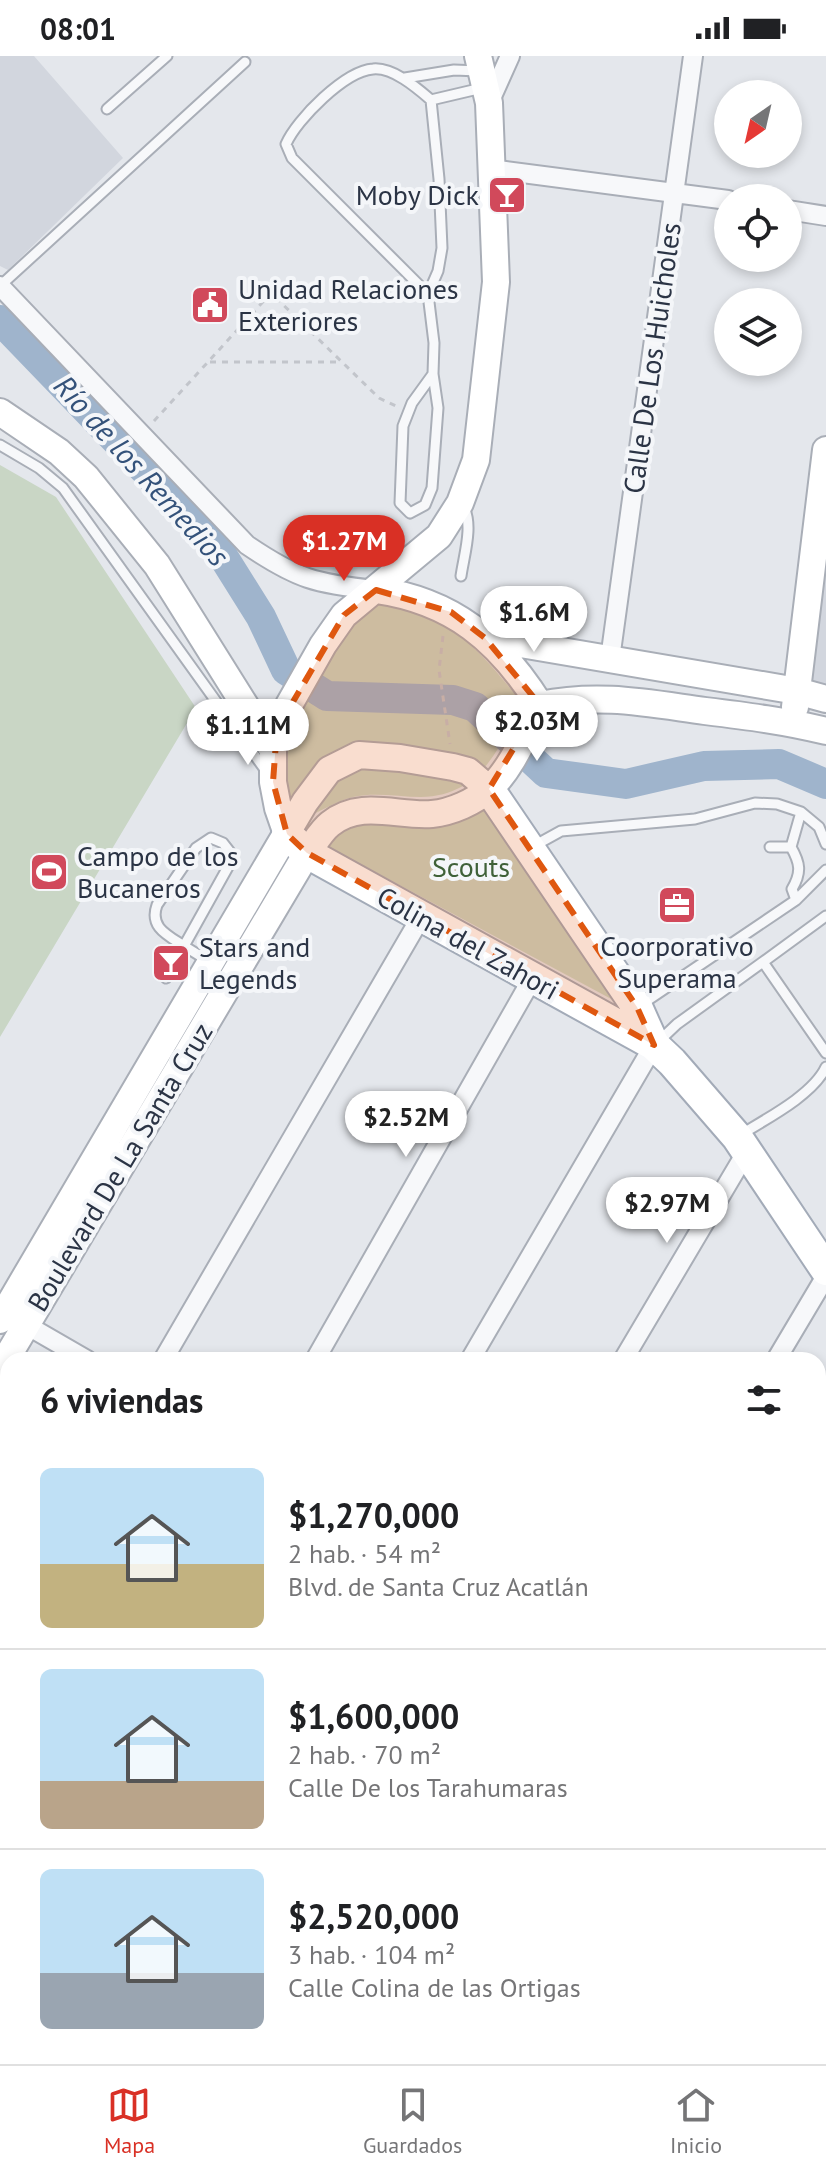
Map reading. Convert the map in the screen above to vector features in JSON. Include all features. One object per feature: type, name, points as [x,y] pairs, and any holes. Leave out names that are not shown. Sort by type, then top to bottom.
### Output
[{"type":"main road","points":[[297,844],[278,808],[273,782],[273,750],[277,729],[323,645],[344,615],[439,536],[460,503],[476,460],[495,304],[491,169],[482,79]]},
{"type":"main road","points":[[0,412],[59,452],[86,477],[157,565],[273,750]]},
{"type":"main road","points":[[793,723],[826,450]]},
{"type":"main road","points":[[376,590],[403,594],[451,612],[485,638],[526,683],[540,705]]},
{"type":"main road","points":[[485,638],[797,691],[826,699]]},
{"type":"main road","points":[[540,705],[575,698],[617,699],[793,723],[826,731]]},
{"type":"main road","points":[[540,705],[496,780],[529,848],[637,1007],[654,1045],[742,1144],[826,1273]]},
{"type":"main road","name":"Boulevard De La Santa Cruz","points":[[10,1319],[297,844],[305,802],[329,770],[359,755],[453,767],[496,780]]},
{"type":"main road","name":"Boulevard De La Santa Cruz","points":[[3,1352],[10,1319],[211,963],[297,844],[342,816],[377,810],[432,814],[460,807],[496,780]]},
{"type":"main road","name":"Colina del Zahori","points":[[297,844],[421,917],[654,1045]]},
{"type":"street","points":[[482,79],[510,56]]},
{"type":"street","name":"Calle De Los Huicholes","points":[[610,659],[693,56]]},
{"type":"street","points":[[491,169],[714,198]]},
{"type":"street","points":[[802,212],[826,216]]},
{"type":"street","points":[[0,286],[247,545],[274,563],[323,585],[376,590]]},
{"type":"street","points":[[168,1352],[421,917]]},
{"type":"street","points":[[320,1352],[532,979]]},
{"type":"street","points":[[475,1352],[654,1045]]},
{"type":"street","points":[[627,1352],[742,1144]]},
{"type":"street","points":[[781,1352],[826,1273]]},
{"type":"street","points":[[10,1319],[72,1352]]},
{"type":"lane","points":[[107,109],[167,56]]},
{"type":"lane","points":[[0,286],[245,62]]},
{"type":"lane","points":[[428,294],[292,158],[286,144],[292,129],[342,82],[373,68],[405,78],[431,100],[439,179],[442,248],[438,271],[428,294],[438,408],[432,488],[425,505],[410,513],[400,503],[403,426],[412,403],[433,374]]},
{"type":"lane","points":[[405,78],[454,70],[482,79]]},
{"type":"lane","points":[[431,100],[482,79]]},
{"type":"lane","points":[[0,445],[39,468],[63,488],[273,782]]},
{"type":"lane","points":[[460,503],[466,510],[468,526],[461,576]]},
{"type":"lane","points":[[529,848],[561,831],[695,819],[755,803],[777,804],[801,812],[819,827],[826,844]]},
{"type":"lane","points":[[796,900],[792,889],[800,870],[791,847],[801,812]]},
{"type":"lane","points":[[166,978],[184,946],[228,867],[230,852],[223,843],[211,838],[196,848],[153,915],[162,931],[184,946],[211,963]]},
{"type":"lane","points":[[770,847],[791,847]]},
{"type":"lane","points":[[637,1007],[796,900],[826,870]]},
{"type":"lane","points":[[654,1045],[677,1024],[826,916]]},
{"type":"lane","points":[[763,962],[826,1053]]},
{"type":"lane","points":[[742,1144],[822,1076],[826,1067]]},
{"type":"path","points":[[141,434],[271,293],[379,398],[408,413]]},
{"type":"path","points":[[207,362],[342,362]]},
{"type":"path","points":[[447,722],[439,670],[444,626],[451,612]]},
{"type":"highlighted area","points":[[376,590],[451,612],[485,638],[540,705],[489,789],[637,1007],[654,1045],[307,853],[287,834],[273,782],[277,729],[344,615]]},
{"type":"shaded area","points":[[0,56],[34,56],[123,158],[8,270],[0,266]]},
{"type":"shaded area","points":[[826,509],[826,699],[797,691]]},
{"type":"green space","name":"Campo de los Bucaneros","points":[[0,465],[56,497],[196,708],[0,1037]]},
{"type":"green space","points":[[383,600],[410,606],[441,622],[489,664],[522,703],[485,767],[458,788],[441,795],[421,797],[353,797],[291,822],[284,796],[285,726],[349,620]]},
{"type":"green space","name":"Scouts","points":[[488,804],[628,1008],[325,845],[343,824]]},
{"type":"waterway","name":"Río de los Remedios","points":[[0,320],[214,542],[261,617],[286,670],[327,696],[453,700],[475,707],[546,773],[626,784],[704,766],[779,764],[826,784]]},
{"type":"place","name":"Moby Dick","points":[[507,195]]},
{"type":"place","name":"Unidad Relaciones Exteriores","points":[[210,305]]},
{"type":"place","name":"Campo de los Bucaneros","points":[[49,872]]},
{"type":"place","name":"Coorporativo Superama","points":[[677,905]]},
{"type":"place","name":"Stars and Legends","points":[[171,963]]}]
